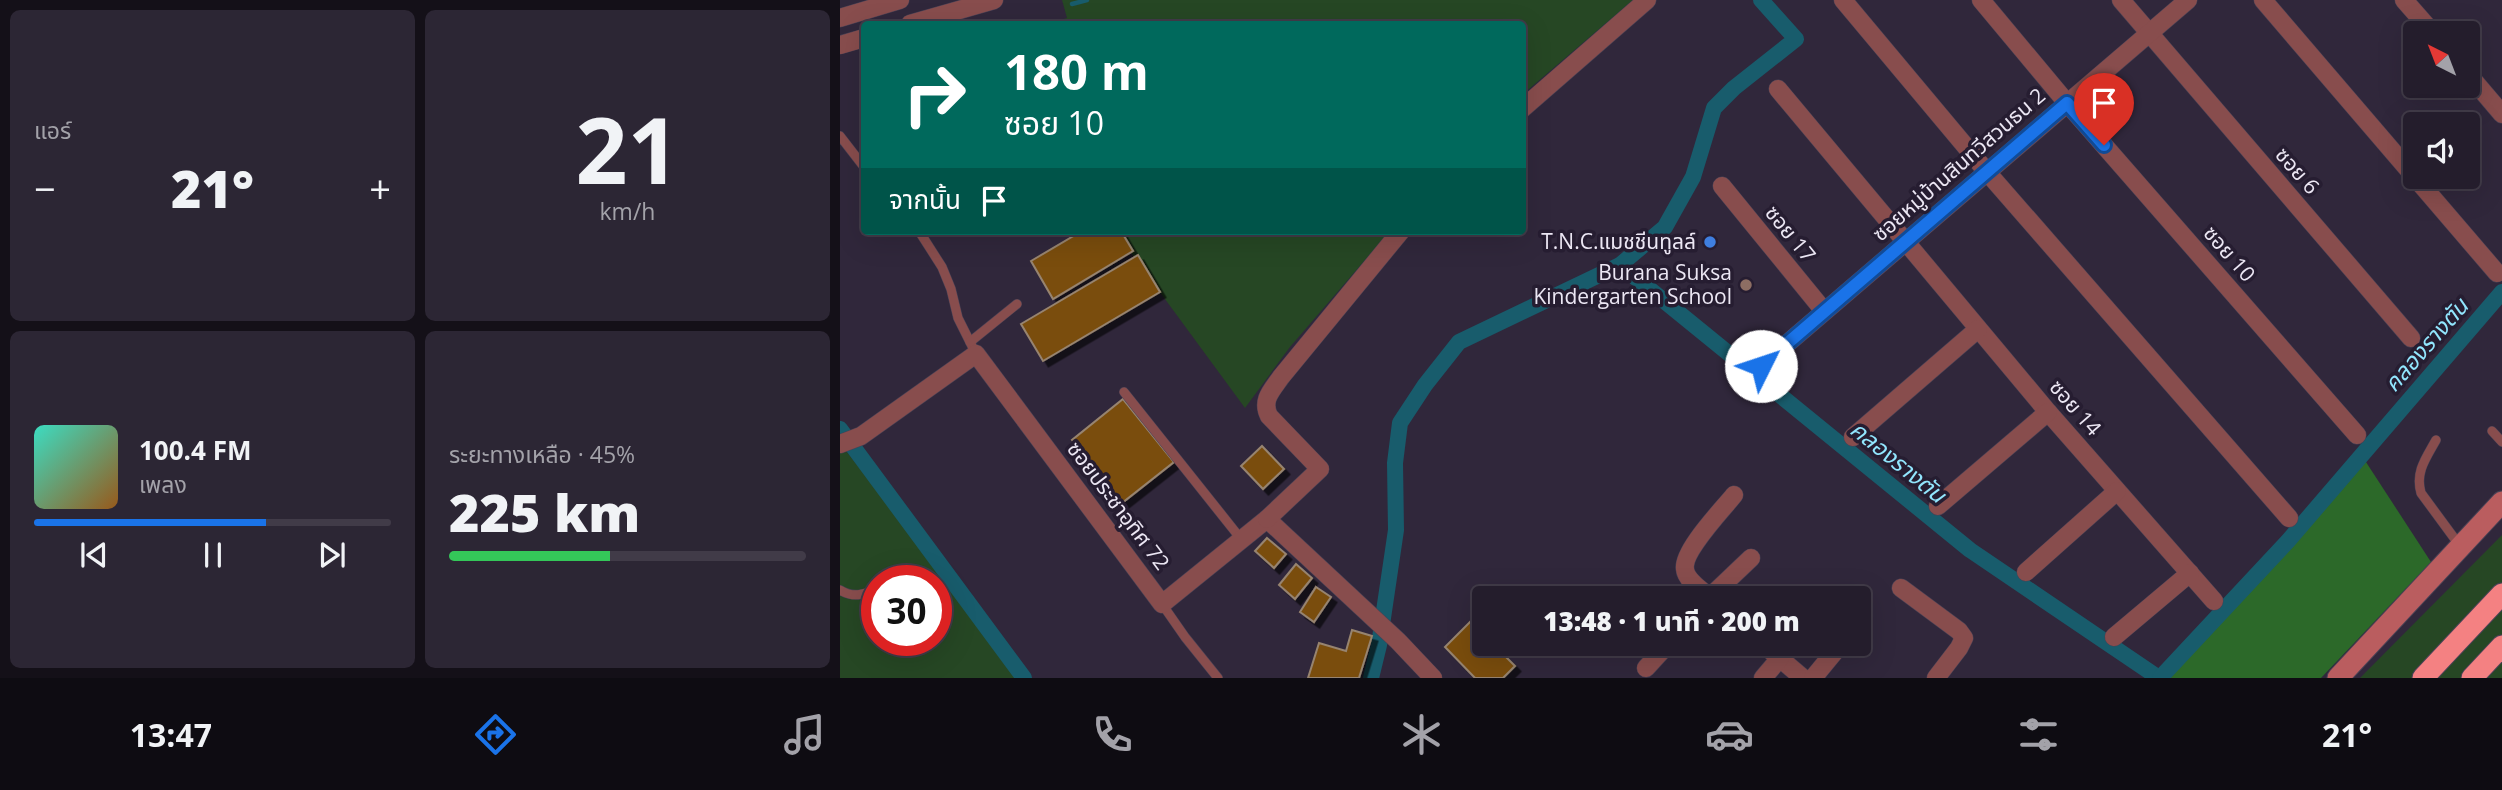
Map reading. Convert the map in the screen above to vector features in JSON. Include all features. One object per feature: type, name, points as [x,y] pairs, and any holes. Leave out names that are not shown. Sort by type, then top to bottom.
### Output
[{"type":"highway","points":[[2423,678],[2502,594]]},
{"type":"highway","points":[[2472,678],[2502,646]]},
{"type":"main road","points":[[2338,678],[2502,502]]},
{"type":"street","points":[[840,18],[900,0]]},
{"type":"street","points":[[920,21],[994,0]]},
{"type":"street","points":[[1526,106],[1647,0]]},
{"type":"street","points":[[1843,0],[1987,172],[2289,518]]},
{"type":"street","name":"ซอย 10","points":[[1981,0],[2067,103],[2357,435]]},
{"type":"street","name":"ซอย 6","points":[[2121,0],[2411,338]]},
{"type":"street","name":"ซอยหมู่บ้านสินทวีสวนธน 2","points":[[1761,366],[2188,0]]},
{"type":"street","points":[[2263,0],[2497,272]]},
{"type":"street","points":[[2404,0],[2422,21]]},
{"type":"street","points":[[840,45],[861,39]]},
{"type":"street","points":[[2480,88],[2502,114]]},
{"type":"street","name":"ซอย 14","points":[[1778,89],[1904,243],[2214,601]]},
{"type":"street","name":"ซอย 17","points":[[1722,186],[1824,311]]},
{"type":"street","name":"ซอยประชาอุทิศ 72","points":[[973,348],[1162,604],[1267,519],[1320,469],[1269,416],[1265,408],[1266,399],[1398,235]]},
{"type":"street","points":[[1853,437],[1978,329]]},
{"type":"street","points":[[840,444],[861,436],[973,348]]},
{"type":"street","points":[[1937,506],[2048,412]]},
{"type":"street","points":[[2026,572],[2117,491]]},
{"type":"street","points":[[1697,586],[1685,570],[1686,562],[1693,548],[1734,495]]},
{"type":"street","points":[[1267,519],[1398,641],[1433,678]]},
{"type":"street","points":[[1722,586],[1751,558]]},
{"type":"street","points":[[2114,637],[2190,573]]},
{"type":"street","points":[[1901,588],[1959,631],[1964,638],[1936,678]]},
{"type":"street","points":[[1646,668],[1657,656]]},
{"type":"street","points":[[1778,656],[1803,678]]},
{"type":"street","points":[[1813,678],[1831,656]]},
{"type":"street","points":[[1763,678],[1780,658]]},
{"type":"lane","points":[[840,136],[861,163]]},
{"type":"lane","points":[[922,235],[942,267],[958,318],[973,348],[1017,304]]},
{"type":"lane","points":[[1124,392],[1241,540]]},
{"type":"lane","points":[[2492,431],[2502,442]]},
{"type":"lane","points":[[2436,440],[2420,469],[2419,485],[2421,493],[2460,546]]},
{"type":"lane","points":[[840,590],[861,595]]},
{"type":"lane","points":[[1162,604],[1219,678]]},
{"type":"green space","points":[[1062,0],[1633,0],[1526,91],[1526,21],[1056,21],[1067,18]]},
{"type":"green space","points":[[1118,235],[1387,235],[1290,347],[1245,408]]},
{"type":"green space","points":[[847,452],[934,565],[861,565],[861,656],[952,656],[952,589],[1020,678],[840,678],[840,453]]},
{"type":"green space","points":[[2364,459],[2431,562],[2321,678],[2170,678]]},
{"type":"green space","points":[[2502,535],[2502,678],[2360,678]]},
{"type":"building","points":[[1075,235],[1123,235],[1133,251],[1053,299],[1031,261]]},
{"type":"building","points":[[1138,255],[1160,292],[1043,361],[1021,324]]},
{"type":"building","points":[[1123,399],[1174,462],[1122,503],[1072,440]]},
{"type":"building","points":[[1262,446],[1284,469],[1263,489],[1241,466]]},
{"type":"building","points":[[1267,538],[1286,554],[1274,568],[1255,551]]},
{"type":"building","points":[[1296,564],[1312,578],[1295,599],[1279,585]]},
{"type":"building","points":[[1316,587],[1331,597],[1314,622],[1300,612]]},
{"type":"building","points":[[1471,621],[1472,656],[1505,656],[1515,666],[1503,678],[1475,678],[1445,647]]},
{"type":"building","points":[[1352,630],[1372,636],[1359,678],[1308,678],[1319,643],[1346,651]]},
{"type":"waterway","points":[[1072,4],[1087,0]]},
{"type":"waterway","points":[[1371,678],[1379,645],[1396,530],[1395,463],[1400,423],[1425,385],[1459,342],[1620,265],[1665,227],[1693,177],[1714,108],[1734,88],[1796,39],[1761,0]]},
{"type":"waterway","name":"คลองรางตัน","points":[[1620,265],[1970,550],[2159,678]]},
{"type":"waterway","name":"คลองรางตัน","points":[[2160,678],[2288,541],[2502,292]]},
{"type":"waterway","points":[[840,429],[1024,678]]},
{"type":"place","name":"T.N.C.แมชชีนทูลล์","points":[[1710,242]]},
{"type":"place","name":"Burana Suksa Kindergarten School","points":[[1746,285]]},
{"type":"route","points":[[1761,366],[2067,103],[2104,145]]}]
